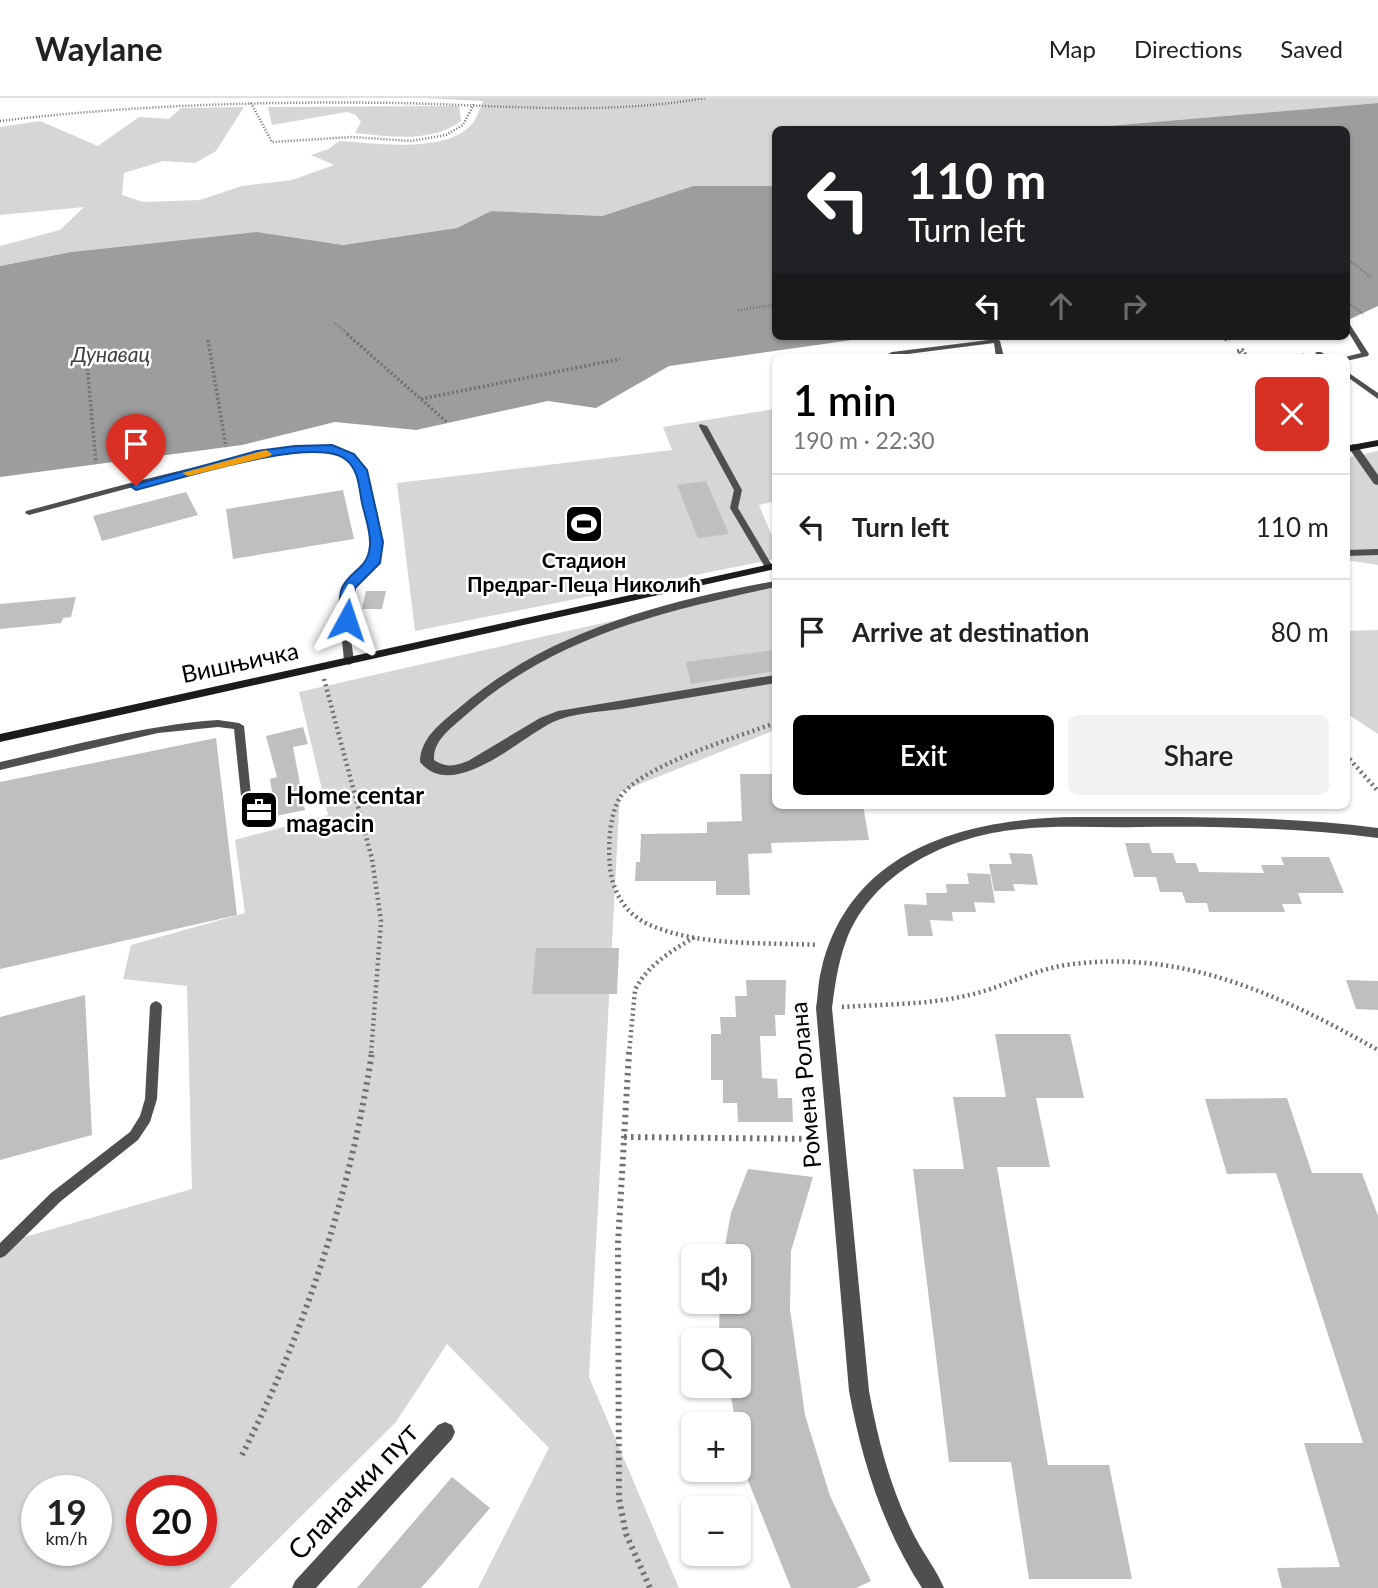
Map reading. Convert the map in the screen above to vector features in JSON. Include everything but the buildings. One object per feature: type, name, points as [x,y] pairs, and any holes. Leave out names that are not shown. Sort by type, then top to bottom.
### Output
[{"type":"street","points":[[1378,443],[1350,448],[1378,482]]},
{"type":"street","points":[[1350,553],[1378,552]]},
{"type":"street","name":"Вишњичка","points":[[0,738],[772,567]]},
{"type":"street","points":[[772,585],[614,623],[542,654],[498,680],[461,711],[430,744],[426,754],[427,762],[439,772],[459,771],[478,763],[535,725],[558,715],[772,679]]},
{"type":"street","name":"Ромена Ролана","points":[[934,1588],[893,1511],[867,1444],[859,1391],[824,1008],[827,972],[835,946],[854,908],[883,877],[926,849],[979,830],[1022,824],[1196,822],[1291,824],[1378,833]]},
{"type":"street","name":"Сланачки пут","points":[[302,1588],[446,1432]]},
{"type":"lane","points":[[1350,330],[1365,354],[1350,358]]},
{"type":"lane","points":[[892,354],[997,341],[999,354]]},
{"type":"lane","points":[[1350,376],[1378,397]]},
{"type":"lane","points":[[703,426],[738,490],[734,508],[772,567]]},
{"type":"lane","points":[[29,513],[257,455],[312,448],[332,449],[349,456],[361,470],[377,542],[373,563],[349,587],[346,599],[349,662]]},
{"type":"lane","points":[[0,766],[193,724],[226,722],[239,726],[248,815]]},
{"type":"lane","points":[[0,1252],[56,1197],[134,1136],[146,1118],[151,1099],[156,1006]]},
{"type":"path","points":[[492,104],[494,98]]},
{"type":"path","points":[[0,121],[189,104],[626,107],[705,98]]},
{"type":"path","points":[[251,103],[272,142],[352,137],[411,141],[446,135],[463,125],[474,104]]},
{"type":"path","points":[[1350,261],[1371,277]]},
{"type":"path","points":[[1350,304],[1363,314]]},
{"type":"path","points":[[738,310],[772,305]]},
{"type":"path","points":[[335,323],[448,423]]},
{"type":"path","points":[[208,340],[226,447]]},
{"type":"path","points":[[1234,352],[1245,353]]},
{"type":"path","points":[[421,399],[620,359]]},
{"type":"path","points":[[87,364],[96,463]]},
{"type":"path","points":[[242,1455],[267,1406],[330,1239],[360,1130],[376,1021],[381,921],[372,859],[322,668]]},
{"type":"path","points":[[772,724],[711,747],[625,790],[612,821],[610,867],[615,893],[623,906],[650,925],[696,936],[835,946]]},
{"type":"path","points":[[1350,760],[1378,791]]},
{"type":"path","points":[[650,1588],[624,1530],[618,1499],[614,1347],[624,1136],[635,990],[641,976],[650,966],[696,936]]},
{"type":"path","points":[[824,1008],[968,995],[1056,967],[1100,963],[1144,965],[1214,973],[1253,985],[1294,1002],[1378,1049]]},
{"type":"path","points":[[624,1136],[837,1139]]},
{"type":"shaded area","points":[[423,98],[1378,98],[1378,103],[1107,126],[772,126],[772,187],[769,188],[693,186],[602,216],[491,211],[457,228],[343,245],[257,232],[71,252],[0,266],[0,246],[60,230],[84,207],[0,215],[0,127],[40,121],[98,146],[139,117],[169,119],[181,108],[244,107],[216,151],[195,163],[163,161],[124,173],[122,195],[143,202],[200,200],[242,186],[292,180],[334,165],[311,155],[329,149],[339,141],[409,145],[444,140],[471,125],[483,101]]},
{"type":"shaded area","points":[[459,106],[461,121],[436,133],[410,137],[355,133],[361,122],[356,115],[347,112],[272,125],[268,107]]},
{"type":"shaded area","name":"Стадион Предраг-Пеца Николић","points":[[772,409],[772,502],[759,505],[772,536],[772,560],[415,631],[397,483],[672,450],[663,427]]},
{"type":"shaded area","points":[[1378,451],[1378,565],[1350,561],[1350,457]]},
{"type":"shaded area","points":[[772,585],[772,731],[620,792],[589,1377],[679,1588],[478,1588],[549,1448],[447,1344],[396,1422],[229,1588],[0,1588],[0,1244],[192,1189],[187,986],[123,979],[131,945],[245,913],[235,840],[328,815],[299,692]]},
{"type":"shaded area","points":[[1378,630],[1378,734],[1350,716],[1350,631]]},
{"type":"water","points":[[1378,103],[1378,306],[1350,319],[1350,126],[1107,126]]},
{"type":"water","name":"Дунавац","points":[[693,186],[772,186],[772,340],[852,340],[669,366],[596,408],[548,401],[416,430],[335,422],[242,445],[0,477],[0,266],[71,252],[257,232],[343,245],[457,228],[491,211],[602,216]]},
{"type":"slow traffic","points":[[188,473],[266,454]]},
{"type":"place","name":"Стадион Предраг-Пеца Николић","points":[[584,524]]},
{"type":"place","name":"Home centar magacin","points":[[259,810]]},
{"type":"route","points":[[136,486],[257,455],[295,449],[332,449],[354,459],[361,470],[377,542],[373,563],[349,587],[346,599],[347,620]]}]
